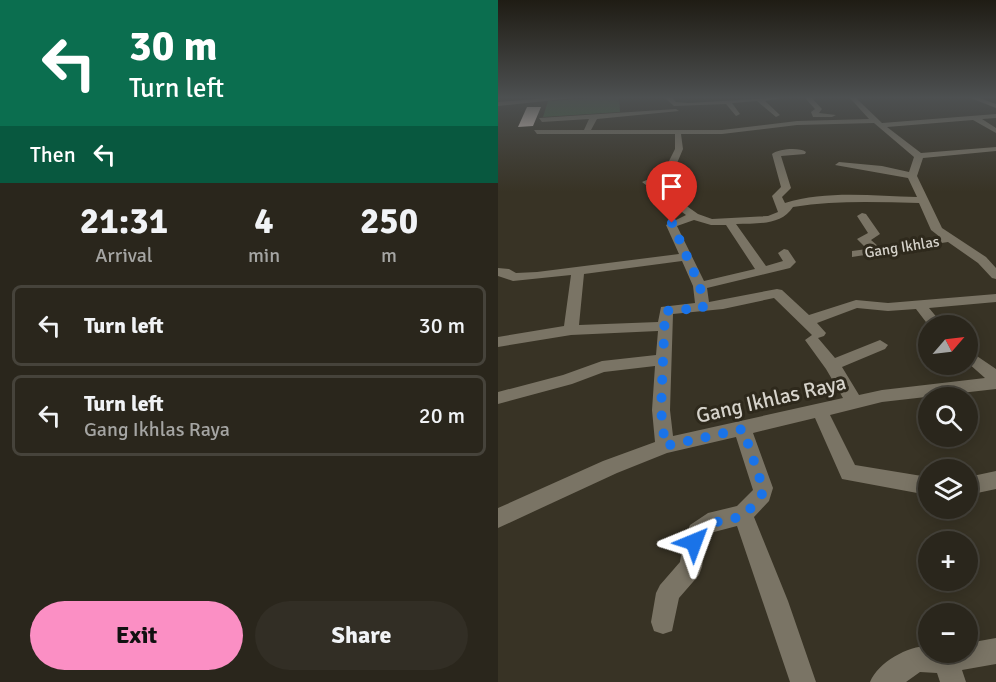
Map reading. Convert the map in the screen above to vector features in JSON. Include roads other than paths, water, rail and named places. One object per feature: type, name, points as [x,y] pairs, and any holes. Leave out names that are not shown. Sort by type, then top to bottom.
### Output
[{"type":"street","points":[[678,129],[679,149],[667,176],[648,180],[648,184],[694,216],[711,222],[730,223],[770,219],[784,213],[792,204],[816,200],[922,200]]},
{"type":"street","points":[[537,132],[612,131],[611,135],[614,136],[769,129]]},
{"type":"street","points":[[886,129],[919,156],[996,149]]},
{"type":"street","points":[[784,213],[777,198],[786,188],[776,154],[802,152]]},
{"type":"street","points":[[919,156],[913,175],[922,200],[938,230],[948,239],[982,260],[996,275]]},
{"type":"street","points":[[838,165],[882,169],[913,175]]},
{"type":"street","points":[[694,216],[671,225],[700,286],[703,308]]},
{"type":"street","points":[[862,216],[874,234],[863,239],[876,250]]},
{"type":"street","points":[[730,223],[763,271]]},
{"type":"street","name":"Gang Ikhlas","points":[[856,254],[948,239]]},
{"type":"street","points":[[700,286],[789,264],[784,253]]},
{"type":"street","points":[[498,273],[516,277],[687,257]]},
{"type":"street","points":[[982,260],[996,260]]},
{"type":"street","points":[[571,330],[578,270]]},
{"type":"street","points":[[665,446],[661,410],[665,359],[665,311],[668,309],[703,308],[773,293],[779,294],[807,321],[855,402]]},
{"type":"street","points":[[807,321],[856,304],[888,307],[996,298]]},
{"type":"street","points":[[919,304],[928,315]]},
{"type":"street","points":[[498,342],[571,330],[664,326]]},
{"type":"street","points":[[832,365],[880,345]]},
{"type":"street","points":[[498,398],[566,380],[602,367],[665,359]]},
{"type":"street","points":[[978,363],[996,378]]},
{"type":"street","name":"Gang Ikhlas Raya","points":[[498,518],[610,467],[665,446],[882,396],[996,383]]},
{"type":"street","points":[[819,409],[849,474],[918,484]]},
{"type":"street","points":[[663,622],[668,593],[692,567],[694,542],[698,532],[708,523],[743,515],[764,491],[743,429]]},
{"type":"street","points":[[978,484],[996,480]]},
{"type":"street","points":[[743,515],[776,601],[803,682]]},
{"type":"street","points":[[883,682],[916,659],[949,671],[996,651]]}]
